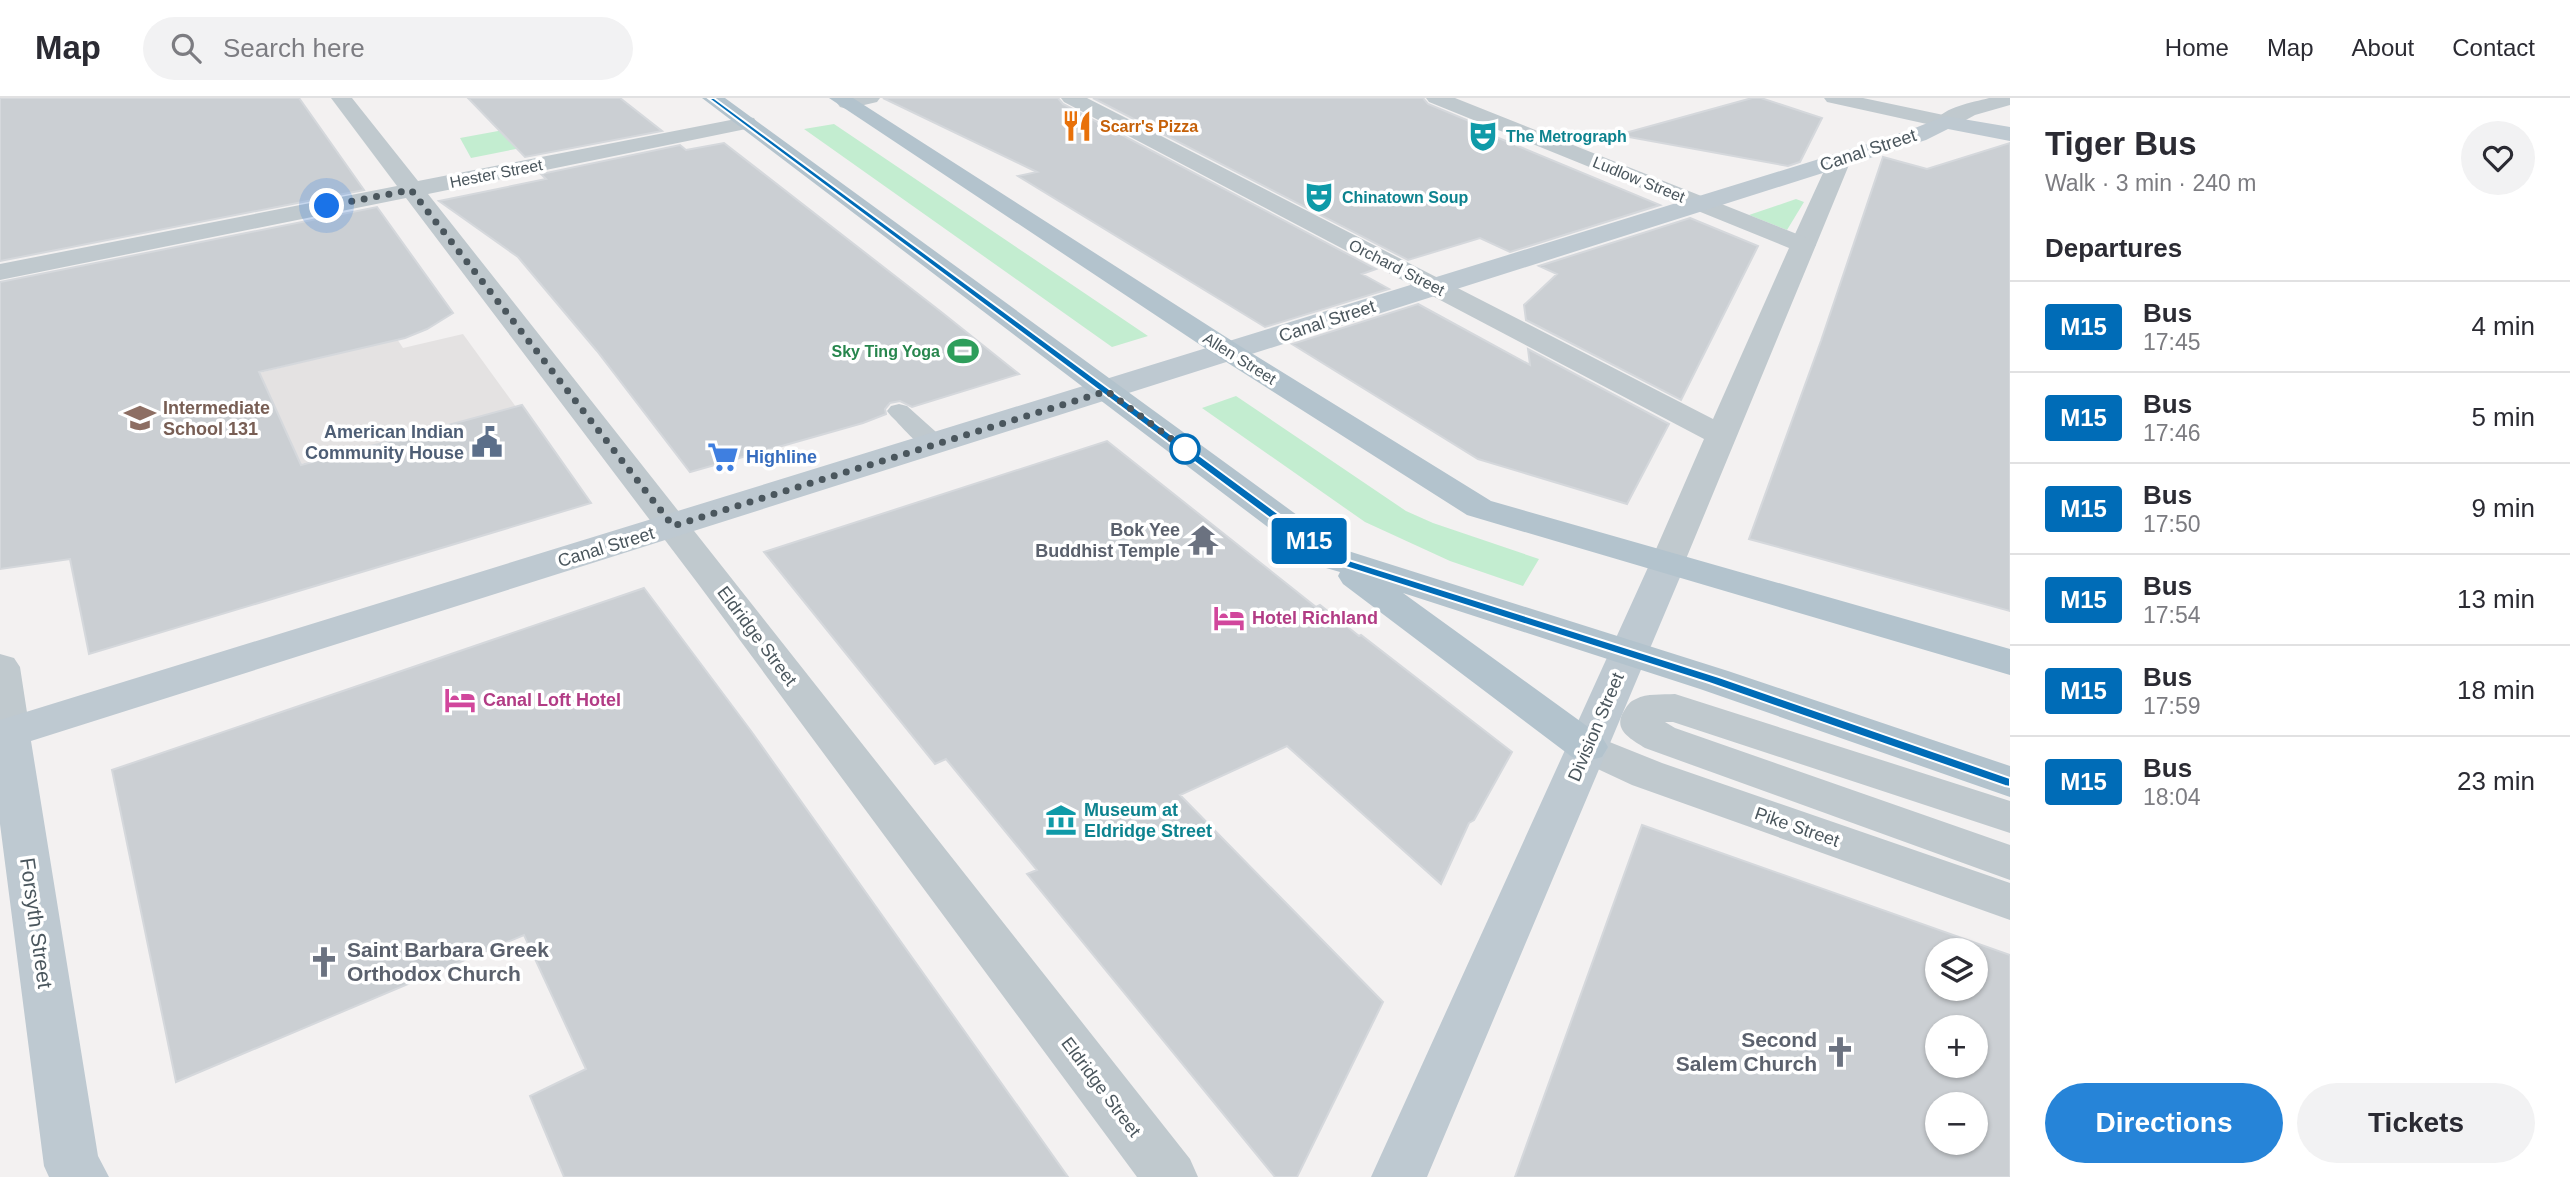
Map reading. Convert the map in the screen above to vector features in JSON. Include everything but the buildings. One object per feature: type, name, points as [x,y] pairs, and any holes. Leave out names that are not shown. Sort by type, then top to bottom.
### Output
[{"type":"main road","points":[[712,98],[1587,747]]},
{"type":"main road","name":"Allen Street","points":[[852,100],[1230,352],[1479,508],[1668,563]]},
{"type":"main road","points":[[1945,122],[2010,134]]},
{"type":"main road","name":"Canal Street","points":[[4,734],[936,445],[1840,160],[1918,135],[1945,122]]},
{"type":"main road","points":[[1332,558],[1628,653],[2010,782]]},
{"type":"main road","points":[[1668,563],[2010,662]]},
{"type":"main road","name":"Division Street","points":[[1399,1177],[1668,563]]},
{"type":"main road","name":"Forsyth Street","points":[[4,734],[72,1166],[81,1177]]},
{"type":"street","name":"Eldridge Street","points":[[341,98],[673,526],[1170,1177]]},
{"type":"street","name":"Orchard Street","points":[[1071,98],[1721,436]]},
{"type":"street","name":"Ludlow Street","points":[[1436,98],[1803,245]]},
{"type":"street","points":[[1834,98],[1945,122]]},
{"type":"street","name":"Canal Street","points":[[1945,122],[1967,110],[2010,99]]},
{"type":"street","name":"Hester Street","points":[[0,272],[746,123]]},
{"type":"street","name":"Division Street","points":[[1668,563],[1840,160]]},
{"type":"street","name":"Forsyth Street","points":[[0,667],[4,734]]},
{"type":"street","points":[[2010,817],[1675,708],[1648,709],[1641,716],[1640,726],[1660,738],[2010,863]]},
{"type":"street","name":"Pike Street","points":[[1587,747],[1647,774],[2010,902]]},
{"type":"lane","points":[[899,411],[936,445]]},
{"type":"shaded area","points":[[463,334],[516,407],[301,464],[259,373],[397,339],[403,348]]},
{"type":"green space","points":[[834,124],[1148,336],[1112,347],[804,129]]},
{"type":"green space","points":[[509,129],[526,147],[471,158],[460,138]]},
{"type":"green space","points":[[1796,199],[1804,202],[1787,230],[1749,215]]},
{"type":"green space","points":[[1236,396],[1406,511],[1433,523],[1539,559],[1523,586],[1450,561],[1365,522],[1202,408]]},
{"type":"bus line","name":"M15","points":[[712,98],[1332,558],[1714,680],[2010,782]]},
{"type":"place","name":"Scarr's Pizza","points":[[1077,126]]},
{"type":"place","name":"The Metrograph","points":[[1483,136]]},
{"type":"place","name":"Chinatown Soup","points":[[1319,197]]},
{"type":"place","name":"Sky Ting Yoga","points":[[963,351]]},
{"type":"place","name":"Intermediate School 131","points":[[140,418]]},
{"type":"place","name":"American Indian Community House","points":[[487,442]]},
{"type":"place","name":"Highline","points":[[723,457]]},
{"type":"place","name":"Bok Yee Buddhist Temple","points":[[1203,540]]},
{"type":"place","name":"Hotel Richland","points":[[1229,618]]},
{"type":"place","name":"Canal Loft Hotel","points":[[460,700]]},
{"type":"place","name":"Museum at Eldridge Street","points":[[1061,820]]},
{"type":"place","name":"Saint Barbara Greek Orthodox Church","points":[[324,962]]},
{"type":"place","name":"Second Salem Church","points":[[1840,1052]]},
{"type":"route","points":[[327,206],[411,190],[673,526],[1107,391],[1185,449]]}]
